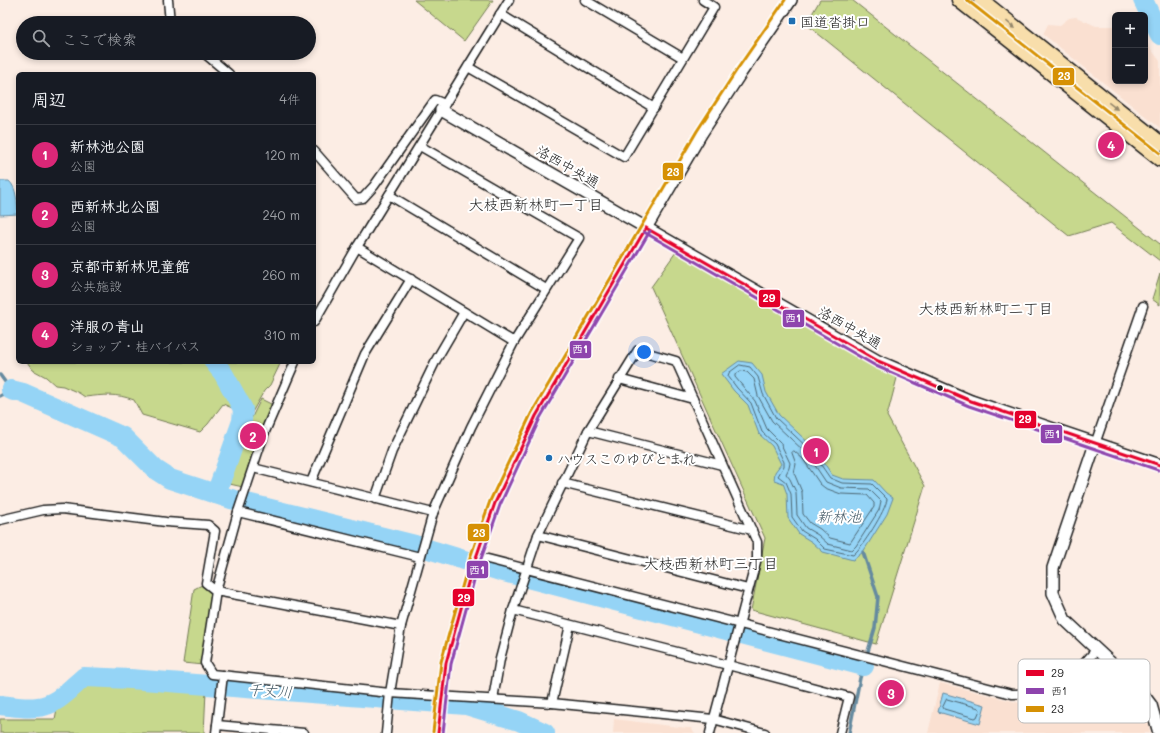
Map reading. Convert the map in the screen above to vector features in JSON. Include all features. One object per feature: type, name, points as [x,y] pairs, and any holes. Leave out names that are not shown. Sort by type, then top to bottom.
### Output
[{"type":"highway","points":[[959,0],[1160,159]]},
{"type":"highway","points":[[981,0],[1160,143]]},
{"type":"street","points":[[168,0],[169,16]]},
{"type":"street","points":[[316,319],[357,247],[509,0]]},
{"type":"street","points":[[586,0],[684,58]]},
{"type":"street","points":[[468,67],[624,158],[714,6],[703,0]]},
{"type":"street","points":[[438,733],[441,696],[446,663],[471,572],[495,503],[536,416],[701,134],[791,0]]},
{"type":"street","points":[[500,14],[654,108]]},
{"type":"street","points":[[212,60],[227,72]]},
{"type":"street","points":[[316,153],[356,199],[363,198],[374,186],[435,100],[443,107]]},
{"type":"street","name":"洛西中央通","points":[[443,107],[646,228],[878,361],[970,401],[1160,465]]},
{"type":"street","points":[[386,733],[387,712],[401,626],[433,513],[471,427],[514,342],[579,238],[420,146]]},
{"type":"street","points":[[389,195],[546,289]]},
{"type":"street","points":[[357,247],[514,342]]},
{"type":"street","points":[[311,482],[365,354],[411,279]]},
{"type":"street","points":[[1107,659],[1065,620],[1053,593],[1053,568],[1143,306]]},
{"type":"street","points":[[375,498],[392,451],[436,360],[464,312]]},
{"type":"street","points":[[493,699],[500,659],[513,610],[520,585],[538,535],[588,431],[638,350],[676,361],[757,542],[757,558],[710,733]]},
{"type":"street","points":[[293,364],[264,434],[238,512],[216,591],[205,663],[212,674],[390,693],[493,699],[713,719],[765,733]]},
{"type":"street","points":[[619,379],[693,399]]},
{"type":"street","points":[[588,431],[722,465]]},
{"type":"street","points":[[253,468],[433,513]]},
{"type":"street","points":[[562,483],[752,530]]},
{"type":"street","points":[[0,520],[43,510],[62,509],[166,522],[208,525],[215,531],[206,583],[216,591],[401,626]]},
{"type":"street","points":[[238,512],[420,557]]},
{"type":"street","points":[[538,535],[748,589]]},
{"type":"street","points":[[476,556],[1012,694],[1018,694]]},
{"type":"street","points":[[513,610],[849,697],[840,733]]},
{"type":"street","points":[[552,704],[570,625]]},
{"type":"street","points":[[1087,659],[1096,649]]},
{"type":"street","points":[[223,675],[217,729],[304,733]]},
{"type":"street","points":[[1150,704],[1159,733]]},
{"type":"shaded area","points":[[1076,17],[1096,26],[1112,26],[1112,84],[1148,84],[1148,45],[1160,61],[1160,128],[1043,34],[1048,24],[1060,25],[1069,18]]},
{"type":"shaded area","points":[[940,683],[1018,702],[1018,723],[1148,723],[1150,733],[928,733]]},
{"type":"shaded area","points":[[614,719],[691,728],[695,733],[613,733]]},
{"type":"green space","points":[[414,0],[493,0],[464,41]]},
{"type":"green space","points":[[820,0],[852,0],[1160,244],[1160,261],[1111,223],[1069,236],[806,24]]},
{"type":"green space","points":[[676,252],[897,378],[887,416],[925,486],[876,644],[751,610],[765,538],[651,287]]},
{"type":"green space","points":[[1160,273],[1160,305],[1152,299]]},
{"type":"green space","points":[[28,364],[280,364],[270,385],[264,391],[250,416],[223,404],[200,432],[142,415],[134,400],[121,396],[110,395],[85,397],[63,386],[55,385],[46,377],[33,370]]},
{"type":"green space","points":[[261,399],[273,405],[243,487],[225,483],[252,417]]},
{"type":"green space","points":[[204,584],[214,592],[203,665],[183,663],[194,589]]},
{"type":"green space","points":[[87,683],[206,691],[204,733],[0,733],[0,719],[55,719],[57,709]]},
{"type":"water","points":[[0,181],[9,181],[14,188],[16,196],[16,214],[0,215]]},
{"type":"water","name":"新林池","points":[[739,361],[752,363],[762,375],[766,392],[779,415],[815,449],[832,475],[843,479],[874,480],[893,498],[887,514],[863,552],[853,560],[823,552],[812,542],[799,534],[788,518],[787,494],[783,483],[774,480],[775,472],[781,464],[772,446],[759,434],[748,405],[734,391],[721,374]]},
{"type":"water","points":[[943,693],[985,705],[980,724],[938,712]]},
{"type":"waterway","points":[[1143,0],[1160,35]]},
{"type":"waterway","points":[[216,364],[223,373],[243,409],[242,421],[216,494]]},
{"type":"waterway","points":[[0,375],[11,390],[0,396]]},
{"type":"waterway","points":[[11,390],[23,393],[123,437],[156,470],[170,479],[231,499],[415,545],[500,571],[864,666]]},
{"type":"waterway","points":[[849,733],[860,678],[875,628],[878,597],[863,552]]},
{"type":"waterway","name":"千丈川","points":[[0,705],[28,708],[44,706],[57,700],[84,677],[130,679],[466,705],[519,721],[545,733]]},
{"type":"transit line","name":"23","points":[[433,732],[441,662],[471,555],[490,501],[531,414],[697,131],[785,0]]},
{"type":"transit line","name":"23","points":[[967,0],[1160,153]]},
{"type":"transit line","name":"29","points":[[646,228],[878,361],[971,401],[1160,465]]},
{"type":"transit line","name":"29","points":[[438,733],[446,663],[471,572],[495,503],[536,416],[646,228]]},
{"type":"transit line","name":"西1","points":[[443,733],[451,664],[476,573],[500,505],[540,418],[650,231]]},
{"type":"transit line","name":"西1","points":[[644,232],[876,366],[969,406],[1158,470]]},
{"type":"place","name":"国道沓掛口","points":[[792,21]]},
{"type":"place","name":"洋服の青山","points":[[1111,145]]},
{"type":"place","name":"西新林北公園","points":[[253,436]]},
{"type":"place","name":"新林池公園","points":[[816,451]]},
{"type":"place","name":"ハウスこのゆびとまれ","points":[[549,458]]},
{"type":"place","name":"京都市新林児童館","points":[[891,693]]},
{"type":"district","name":"大枝西新林町一丁目","points":[[536,204]]},
{"type":"district","name":"大枝西新林町二丁目","points":[[986,308]]},
{"type":"district","name":"大枝西新林町三丁目","points":[[711,563]]}]
